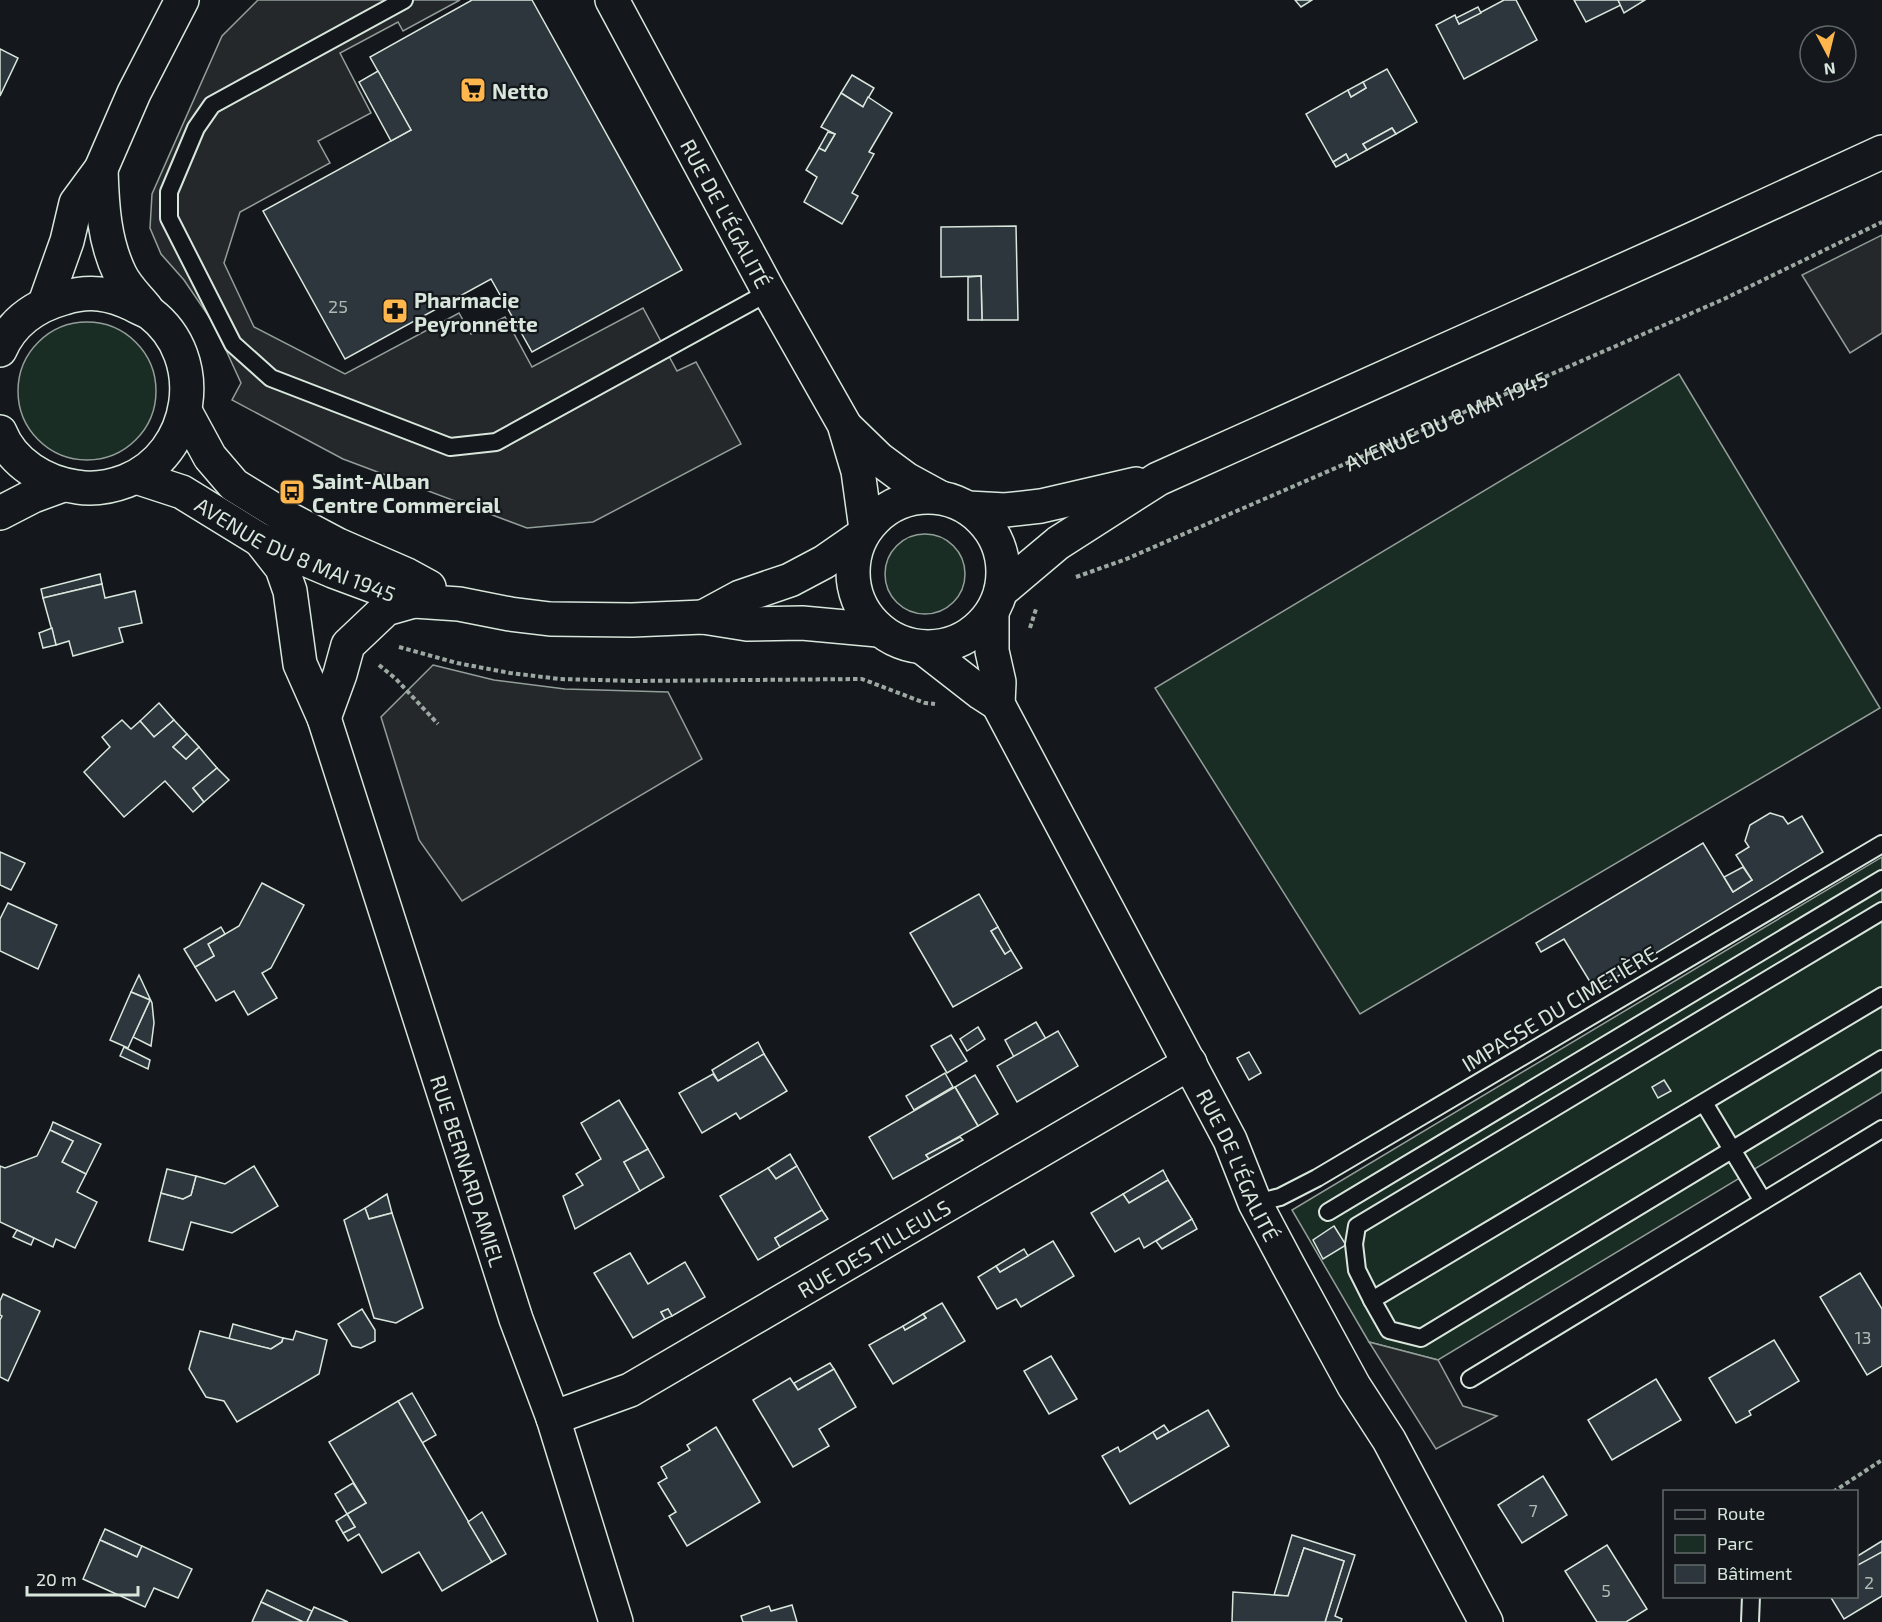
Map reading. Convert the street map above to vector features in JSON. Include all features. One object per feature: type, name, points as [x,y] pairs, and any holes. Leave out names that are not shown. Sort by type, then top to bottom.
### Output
[{"type":"main road","points":[[45,303],[67,241],[76,204],[101,168],[134,93],[182,0]]},
{"type":"main road","name":"RUE DE L'ÉGALITÉ","points":[[612,0],[768,292],[844,424],[858,471],[863,533]]},
{"type":"main road","points":[[1158,479],[1041,506],[1005,510],[918,497],[898,503],[880,513],[863,533],[854,556],[852,576],[856,596],[865,614],[878,630],[891,639],[906,645],[922,647],[943,646],[962,639],[978,628],[996,602],[1058,543],[1158,479],[1672,249],[1882,152]]},
{"type":"main road","points":[[0,432],[18,459],[39,475],[63,485],[88,489],[113,486],[136,477],[159,460],[176,438],[185,411],[187,384],[182,357],[169,333],[149,313],[121,276],[108,241],[102,203],[101,168]]},
{"type":"main road","points":[[0,350],[5,339],[23,318],[45,303],[81,293],[117,297],[149,313]]},
{"type":"main road","name":"AVENUE DU 8 MAI 1945","points":[[185,411],[210,456],[234,485],[289,519],[338,545],[407,575],[459,604]]},
{"type":"main road","name":"RUE DE L'ÉGALITÉ","points":[[844,424],[879,459],[906,479],[954,502]]},
{"type":"main road","name":"AVENUE DU 8 MAI 1945","points":[[136,477],[182,492],[260,540],[333,571],[414,601],[459,604],[550,619],[632,620],[703,617],[747,624],[802,623],[878,630]]},
{"type":"main road","points":[[0,513],[33,496],[63,485]]},
{"type":"main road","points":[[954,502],[986,523],[998,544],[1003,567],[996,602]]},
{"type":"main road","name":"AVENUE DU 8 MAI 1945","points":[[703,617],[740,597],[790,580],[824,562],[863,533]]},
{"type":"main road","name":"RUE BERNARD AMIEL","points":[[260,540],[282,568],[290,591],[300,664],[324,718],[516,1319],[553,1418],[616,1622]]},
{"type":"main road","points":[[324,718],[348,645],[386,609],[414,601]]},
{"type":"main road","name":"RUE DE L'ÉGALITÉ","points":[[996,602],[992,651],[999,682],[998,704]]},
{"type":"main road","name":"RUE DE L'ÉGALITÉ","points":[[922,647],[998,704],[1230,1140],[1255,1203],[1354,1386],[1389,1440],[1485,1622]]},
{"type":"main road","name":"RUE DES TILLEULS","points":[[553,1418],[630,1390],[1190,1063]]},
{"type":"lane","points":[[404,0],[212,105],[196,128],[169,192],[169,218],[233,344],[271,378],[450,447],[496,442],[768,292]]},
{"type":"lane","name":"IMPASSE DU CIMETIÈRE","points":[[1255,1203],[1280,1197],[1317,1178],[1882,844]]},
{"type":"lane","points":[[1328,1212],[1882,879]]},
{"type":"lane","points":[[1882,911],[1357,1226],[1354,1244],[1357,1270],[1389,1330],[1421,1338],[1882,1059]]},
{"type":"lane","points":[[1372,1300],[1882,996]]},
{"type":"lane","points":[[1628,1032],[1642,1055]]},
{"type":"lane","points":[[1704,1103],[1763,1201]]},
{"type":"lane","points":[[1470,1379],[1882,1130]]},
{"type":"lane","points":[[1749,1622],[1751,1598]]},
{"type":"path","name":"AVENUE DU 8 MAI 1945","points":[[1069,580],[1146,551],[1724,299],[1882,222]]},
{"type":"path","points":[[1028,632],[1037,607]]},
{"type":"path","points":[[396,646],[457,663],[560,679],[636,681],[862,679],[925,703],[941,704]]},
{"type":"path","points":[[376,662],[396,679],[438,724]]},
{"type":"path","points":[[1835,1490],[1882,1460]]},
{"type":"green space","points":[[87,322],[114,327],[136,342],[151,364],[156,391],[151,418],[136,440],[114,455],[87,460],[60,455],[38,440],[23,418],[18,391],[23,364],[38,342],[60,327]]},
{"type":"green space","points":[[1679,374],[1880,708],[1360,1014],[1155,688]]},
{"type":"green space","points":[[917,534],[933,534],[954,545],[965,566],[965,582],[954,603],[933,614],[917,614],[903,608],[891,596],[885,582],[885,566],[891,552],[903,540]]},
{"type":"green space","points":[[1882,857],[1882,1092],[1438,1360],[1369,1342],[1292,1210]]},
{"type":"shaded area","points":[[258,0],[460,0],[403,31],[398,22],[340,53],[371,113],[318,141],[330,163],[240,212],[224,263],[254,327],[345,374],[459,313],[471,334],[505,317],[532,367],[643,308],[677,371],[696,362],[741,444],[593,522],[527,528],[343,459],[232,400],[241,383],[214,324],[184,280],[161,254],[150,228],[152,194],[222,36]]},
{"type":"shaded area","points":[[1882,235],[1882,333],[1850,353],[1802,275]]},
{"type":"shaded area","points":[[433,665],[494,680],[565,689],[668,692],[702,759],[462,901],[419,840],[381,717]]},
{"type":"shaded area","points":[[1369,1342],[1438,1360],[1463,1406],[1497,1416],[1436,1449]]},
{"type":"building","points":[[472,0],[532,0],[682,270],[532,352],[491,279],[345,359],[263,211],[411,130],[370,57]]},
{"type":"building","points":[[1295,0],[1312,0],[1301,7]]},
{"type":"building","points":[[1504,0],[1516,0],[1537,40],[1464,79],[1436,25],[1455,15],[1459,24]]},
{"type":"building","points":[[1574,0],[1618,0],[1621,5],[1586,22]]},
{"type":"building","points":[[1618,0],[1645,0],[1624,13]]},
{"type":"building","points":[[1478,7],[1481,13],[1459,24],[1456,18]]},
{"type":"building","points":[[0,49],[18,58],[0,96]]},
{"type":"building","points":[[1387,69],[1417,122],[1396,134],[1392,128],[1363,144],[1367,150],[1349,160],[1346,154],[1333,162],[1306,114],[1348,90],[1351,97],[1366,88],[1363,82]]},
{"type":"building","points":[[378,71],[411,130],[391,141],[359,82]]},
{"type":"building","points":[[852,75],[874,88],[863,107],[841,93]]},
{"type":"building","points":[[1363,82],[1366,88],[1351,97],[1348,90]]},
{"type":"building","points":[[841,93],[863,107],[868,97],[892,113],[869,152],[874,154],[852,193],[858,196],[842,224],[804,202],[817,177],[806,170],[819,148],[825,151],[835,134],[821,127]]},
{"type":"building","points":[[1392,128],[1396,134],[1367,150],[1363,144]]},
{"type":"building","points":[[828,132],[835,134],[825,151],[819,148]]},
{"type":"building","points":[[1346,154],[1349,160],[1336,167],[1333,162]]},
{"type":"building","points":[[1016,226],[1018,320],[982,320],[981,276],[941,277],[941,227]]},
{"type":"building","points":[[981,276],[982,320],[968,320],[968,277]]},
{"type":"building","points":[[100,574],[102,584],[43,598],[41,589]]},
{"type":"building","points":[[102,584],[105,598],[135,591],[142,623],[119,628],[123,642],[73,656],[69,641],[56,645],[43,598]]},
{"type":"building","points":[[52,628],[56,645],[43,648],[39,633]]},
{"type":"building","points":[[159,703],[174,720],[154,737],[140,721]]},
{"type":"building","points":[[122,720],[131,729],[140,721],[154,737],[174,720],[187,734],[173,747],[186,759],[199,747],[217,768],[193,788],[204,802],[193,812],[165,781],[124,817],[84,772],[110,747],[102,737]]},
{"type":"building","points":[[187,734],[199,747],[186,759],[173,747]]},
{"type":"building","points":[[217,768],[229,780],[204,802],[193,788]]},
{"type":"building","points":[[1770,813],[1783,817],[1788,824],[1802,816],[1823,852],[1595,990],[1564,939],[1541,952],[1536,943],[1703,843],[1733,892],[1752,880],[1736,855],[1749,847],[1745,841],[1750,825]]},
{"type":"building","points":[[0,852],[25,863],[11,890],[0,885]]},
{"type":"building","points":[[1743,867],[1752,880],[1733,892],[1724,877]]},
{"type":"building","points":[[262,883],[304,905],[271,968],[262,973],[277,998],[248,1015],[234,991],[216,1001],[195,967],[214,956],[208,944],[239,926]]},
{"type":"building","points":[[979,894],[998,927],[991,931],[1005,954],[1011,950],[1022,968],[953,1007],[910,933]]},
{"type":"building","points":[[8,903],[57,925],[38,969],[0,951],[0,919]]},
{"type":"building","points":[[221,927],[225,934],[208,944],[214,956],[195,967],[184,949]]},
{"type":"building","points":[[998,927],[1011,950],[1005,954],[991,931]]},
{"type":"building","points":[[139,975],[152,1003],[154,1023],[151,1046],[133,1037],[150,1000],[131,992]]},
{"type":"building","points":[[131,992],[150,1000],[128,1048],[110,1040]]},
{"type":"building","points":[[1036,1022],[1046,1039],[1014,1057],[1005,1040]]},
{"type":"building","points":[[978,1027],[985,1039],[967,1051],[960,1039]]},
{"type":"building","points":[[1058,1031],[1078,1066],[1017,1102],[997,1066]]},
{"type":"building","points":[[951,1035],[967,1061],[947,1073],[931,1046]]},
{"type":"building","points":[[758,1042],[764,1054],[718,1081],[712,1070]]},
{"type":"building","points":[[124,1047],[150,1060],[148,1069],[120,1056]]},
{"type":"building","points":[[1249,1052],[1261,1073],[1249,1080],[1237,1058]]},
{"type":"building","points":[[764,1054],[787,1091],[740,1119],[736,1113],[702,1133],[679,1093],[713,1074],[718,1081]]},
{"type":"building","points":[[945,1073],[953,1087],[914,1110],[906,1096]]},
{"type":"building","points":[[975,1075],[998,1114],[978,1126],[955,1087]]},
{"type":"building","points":[[1664,1080],[1671,1091],[1658,1098],[1652,1087]]},
{"type":"building","points":[[955,1087],[978,1126],[926,1155],[929,1159],[893,1179],[869,1137]]},
{"type":"building","points":[[619,1100],[648,1149],[624,1162],[640,1191],[575,1229],[563,1196],[583,1185],[576,1174],[601,1159],[581,1123]]},
{"type":"building","points":[[53,1122],[101,1144],[86,1174],[62,1162],[73,1141],[50,1130]]},
{"type":"building","points":[[50,1130],[73,1141],[62,1162],[86,1174],[77,1192],[97,1202],[75,1248],[56,1239],[53,1247],[0,1222],[0,1166],[5,1168],[37,1156]]},
{"type":"building","points":[[960,1137],[963,1140],[929,1159],[926,1155]]},
{"type":"building","points":[[648,1149],[664,1177],[640,1191],[624,1162]]},
{"type":"building","points":[[790,1154],[797,1166],[776,1179],[768,1168]]},
{"type":"building","points":[[254,1166],[278,1206],[232,1233],[191,1222],[183,1250],[149,1241],[161,1193],[183,1199],[191,1195],[196,1176],[225,1184]]},
{"type":"building","points":[[797,1166],[822,1210],[775,1238],[780,1247],[758,1260],[720,1196],[768,1168],[776,1179]]},
{"type":"building","points":[[167,1169],[196,1176],[191,1195],[183,1199],[161,1193]]},
{"type":"building","points":[[1163,1170],[1168,1180],[1129,1203],[1123,1194]]},
{"type":"building","points":[[1168,1180],[1192,1219],[1144,1248],[1139,1238],[1115,1252],[1091,1213],[1123,1194],[1129,1203]]},
{"type":"building","points":[[387,1194],[392,1213],[369,1219],[365,1208]]},
{"type":"building","points":[[365,1208],[369,1219],[392,1213],[423,1308],[396,1323],[374,1318],[344,1220]]},
{"type":"building","points":[[822,1210],[828,1219],[780,1247],[775,1238]]},
{"type":"building","points":[[1192,1219],[1197,1229],[1162,1249],[1156,1241]]},
{"type":"building","points":[[1334,1226],[1346,1245],[1323,1259],[1313,1240]]},
{"type":"building","points":[[17,1230],[34,1238],[31,1245],[13,1237]]},
{"type":"building","points":[[1053,1241],[1074,1276],[1021,1307],[1016,1299],[997,1309],[978,1277],[996,1266],[1000,1272]]},
{"type":"building","points":[[1024,1249],[1028,1256],[1000,1272],[996,1266]]},
{"type":"building","points":[[630,1253],[648,1284],[685,1262],[705,1297],[672,1316],[668,1309],[661,1312],[665,1319],[633,1338],[594,1273]]},
{"type":"building","points":[[1860,1273],[1882,1309],[1882,1366],[1867,1375],[1820,1297]]},
{"type":"building","points":[[3,1294],[40,1311],[8,1381],[0,1377],[0,1320],[2,1316],[0,1315],[0,1301]]},
{"type":"building","points":[[942,1303],[965,1341],[893,1384],[869,1345],[903,1326],[905,1330],[926,1318],[923,1314]]},
{"type":"building","points":[[362,1309],[375,1330],[375,1341],[361,1348],[352,1346],[338,1324]]},
{"type":"building","points":[[668,1309],[672,1316],[665,1319],[661,1312]]},
{"type":"building","points":[[923,1314],[926,1318],[905,1330],[903,1326]]},
{"type":"building","points":[[233,1324],[283,1338],[282,1342],[271,1349],[229,1339]]},
{"type":"building","points":[[200,1331],[271,1349],[282,1342],[283,1338],[293,1340],[296,1331],[327,1340],[319,1374],[237,1422],[224,1401],[206,1397],[189,1369]]},
{"type":"building","points":[[1774,1340],[1799,1381],[1749,1411],[1751,1415],[1736,1423],[1709,1378]]},
{"type":"building","points":[[1051,1356],[1077,1399],[1049,1414],[1024,1371]]},
{"type":"building","points":[[830,1363],[834,1369],[798,1390],[794,1383]]},
{"type":"building","points":[[834,1369],[856,1407],[819,1429],[829,1446],[793,1467],[753,1400],[790,1378],[798,1390]]},
{"type":"building","points":[[1656,1379],[1681,1420],[1612,1460],[1588,1420]]},
{"type":"building","points":[[412,1393],[436,1435],[422,1443],[398,1401]]},
{"type":"building","points":[[398,1401],[492,1562],[442,1591],[419,1552],[382,1573],[359,1534],[348,1541],[343,1533],[355,1527],[347,1514],[366,1503],[329,1442]]},
{"type":"building","points":[[1208,1410],[1229,1446],[1130,1504],[1102,1456],[1118,1447],[1120,1452],[1153,1432],[1157,1439]]},
{"type":"building","points":[[1164,1425],[1169,1432],[1157,1439],[1153,1432]]},
{"type":"building","points":[[716,1427],[760,1502],[687,1546],[669,1516],[676,1512],[658,1483],[667,1478],[661,1467],[690,1450],[687,1445]]},
{"type":"building","points":[[1543,1476],[1567,1515],[1522,1543],[1498,1505]]},
{"type":"building","points":[[353,1483],[366,1503],[347,1514],[335,1494]]},
{"type":"building","points":[[482,1512],[506,1554],[492,1562],[468,1522]]},
{"type":"building","points":[[347,1514],[355,1527],[343,1533],[336,1521]]},
{"type":"building","points":[[105,1529],[142,1546],[137,1557],[100,1540]]},
{"type":"building","points":[[1292,1535],[1355,1555],[1335,1616],[1342,1619],[1341,1622],[1325,1622],[1344,1561],[1304,1548],[1288,1596],[1274,1595]]},
{"type":"building","points":[[100,1540],[137,1557],[142,1546],[192,1569],[178,1598],[154,1588],[145,1607],[83,1579]]},
{"type":"building","points":[[1882,1541],[1882,1552],[1858,1566],[1858,1556]]},
{"type":"building","points":[[1607,1545],[1647,1609],[1626,1622],[1597,1622],[1565,1571]]},
{"type":"building","points":[[1304,1548],[1344,1561],[1325,1622],[1232,1622],[1233,1592],[1288,1596]]},
{"type":"building","points":[[1882,1552],[1882,1596],[1844,1619],[1831,1598],[1858,1598],[1858,1565]]},
{"type":"building","points":[[267,1590],[312,1611],[307,1622],[261,1602]]},
{"type":"building","points":[[261,1602],[303,1622],[252,1622]]},
{"type":"building","points":[[792,1605],[797,1622],[743,1622],[741,1616],[769,1606],[771,1611]]},
{"type":"building","points":[[314,1607],[348,1622],[307,1622]]},
{"type":"place","name":"Netto","points":[[473,90]]},
{"type":"place","name":"Pharmacie Peyronnette","points":[[395,311]]},
{"type":"place","name":"Saint-Alban Centre Commercial","points":[[292,492]]}]
